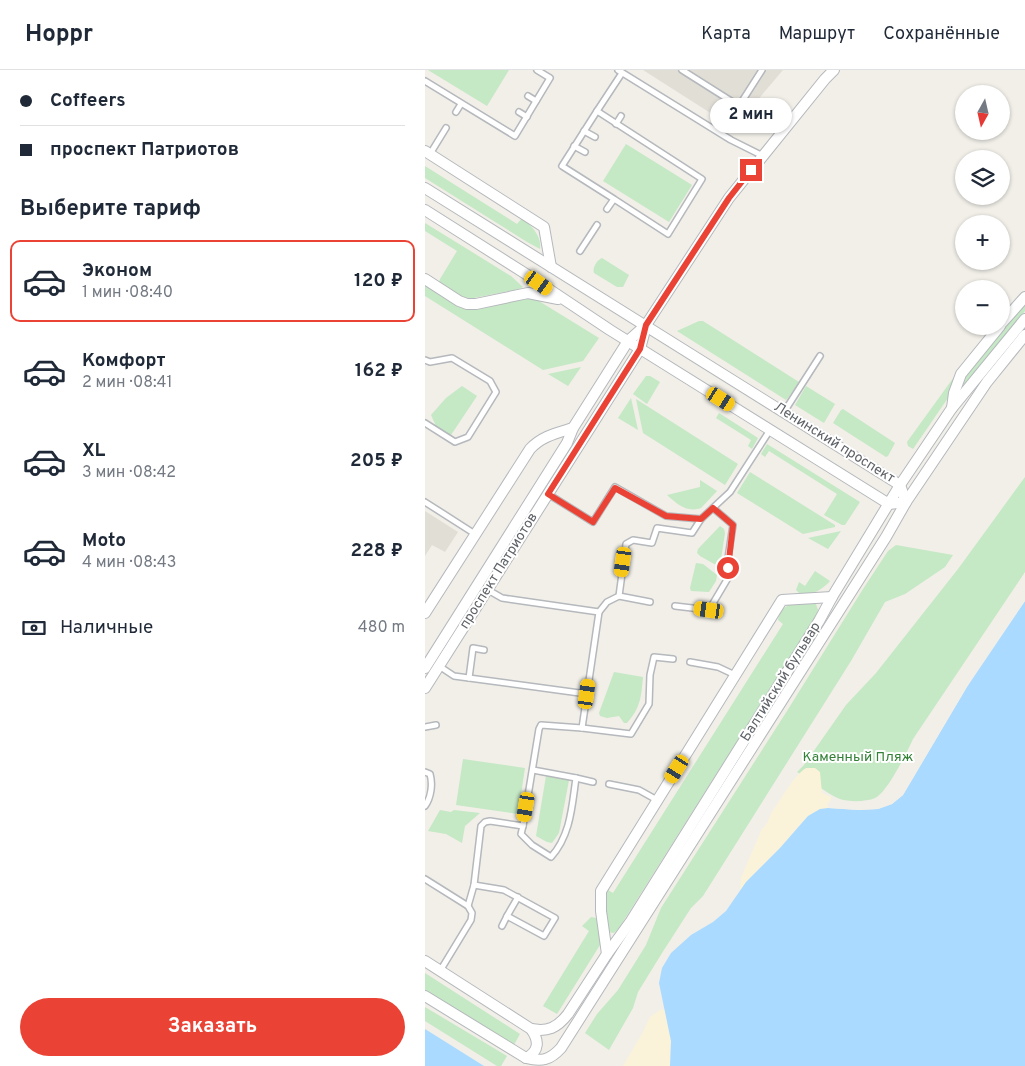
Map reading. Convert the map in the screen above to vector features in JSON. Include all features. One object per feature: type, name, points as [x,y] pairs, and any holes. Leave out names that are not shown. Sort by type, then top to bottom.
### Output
[{"type":"street","name":"проспект Патриотов","points":[[425,668],[567,443],[573,428],[628,341],[646,325],[729,198],[834,70]]},
{"type":"street","points":[[428,153],[544,227],[551,267]]},
{"type":"street","name":"Ленинский проспект","points":[[425,188],[901,485],[906,502],[889,504],[640,349],[425,210]]},
{"type":"street","points":[[425,279],[459,301],[467,304],[476,304],[528,293],[564,300]]},
{"type":"street","points":[[1010,314],[1025,297]]},
{"type":"street","name":"Балтийский бульвар","points":[[531,1029],[541,1031],[553,1029],[568,1014],[647,896],[819,621],[831,597],[901,485],[952,408],[1025,319]]},
{"type":"street","name":"проспект Патриотов","points":[[425,688],[640,349],[646,325]]},
{"type":"street","points":[[952,408],[954,393],[961,374],[992,335]]},
{"type":"street","name":"Балтийский бульвар","points":[[526,1058],[542,1061],[549,1059],[561,1048],[886,537],[906,502],[987,382],[1025,335]]},
{"type":"street","points":[[425,613],[530,449],[546,436],[573,428]]},
{"type":"street","points":[[607,954],[601,911],[601,892],[782,600],[831,597]]},
{"type":"street","points":[[425,961],[531,1029],[537,1037],[537,1046],[533,1054],[526,1058],[425,996]]},
{"type":"lane","points":[[425,82],[515,136],[550,78],[537,70]]},
{"type":"lane","points":[[682,70],[739,106],[762,70]]},
{"type":"lane","points":[[597,112],[703,179],[668,234],[562,166],[597,112],[620,71],[731,140],[763,156]]},
{"type":"lane","points":[[528,96],[536,101]]},
{"type":"lane","points":[[456,112],[461,104]]},
{"type":"lane","points":[[519,112],[527,116]]},
{"type":"lane","points":[[616,124],[621,116]]},
{"type":"lane","points":[[428,153],[446,128]]},
{"type":"lane","points":[[585,131],[595,137]]},
{"type":"lane","points":[[575,146],[585,152]]},
{"type":"lane","points":[[607,209],[614,199]]},
{"type":"lane","points":[[580,251],[597,225]]},
{"type":"lane","points":[[784,412],[820,356]]},
{"type":"lane","points":[[425,360],[430,362],[452,358],[490,381],[496,392],[468,437],[455,442],[425,423]]},
{"type":"lane","points":[[619,596],[626,544],[633,540],[652,542],[657,528],[692,533],[701,519],[730,492],[770,430]]},
{"type":"lane","points":[[548,494],[593,522],[615,488],[666,516],[701,519]]},
{"type":"lane","points":[[425,502],[475,534]]},
{"type":"lane","points":[[675,606],[709,610],[728,578],[728,558],[733,525],[713,508]]},
{"type":"lane","points":[[487,590],[502,598],[599,612]]},
{"type":"lane","points":[[583,728],[599,612],[607,602],[619,596],[650,602]]},
{"type":"lane","points":[[469,678],[473,648],[484,650]]},
{"type":"lane","points":[[576,778],[569,824],[559,847],[551,856],[533,845],[521,834],[541,725],[631,734],[649,704],[650,675],[654,656],[673,659]]},
{"type":"lane","points":[[690,662],[718,667],[735,675]]},
{"type":"lane","points":[[439,666],[454,676],[587,694]]},
{"type":"lane","points":[[425,728],[436,725]]},
{"type":"lane","points":[[533,770],[593,782]]},
{"type":"lane","points":[[425,772],[430,774],[431,778],[429,801],[425,806]]},
{"type":"lane","points":[[609,784],[639,790],[657,800]]},
{"type":"lane","points":[[468,906],[474,885],[481,826],[485,822],[490,821],[523,826]]},
{"type":"lane","points":[[425,879],[468,906],[472,912],[471,920],[440,971]]},
{"type":"lane","points":[[474,885],[496,888],[518,897],[555,918],[544,936],[507,916]]},
{"type":"lane","points":[[502,926],[518,897]]},
{"type":"shaded area","points":[[643,70],[783,70],[734,128]]},
{"type":"shaded area","points":[[425,511],[458,532],[445,552],[432,545],[425,556]]},
{"type":"green space","points":[[428,70],[509,70],[487,106]]},
{"type":"green space","points":[[626,144],[692,185],[669,222],[603,181]]},
{"type":"green space","points":[[425,166],[517,224],[522,218],[538,235],[540,249],[425,178]]},
{"type":"green space","points":[[425,223],[511,276],[523,287],[469,299],[460,296],[439,283],[457,251],[425,231]]},
{"type":"green space","points":[[602,258],[629,275],[623,287],[617,287],[594,273],[595,264]]},
{"type":"green space","points":[[425,286],[455,305],[470,309],[528,297],[534,298],[599,338],[583,361],[543,370],[425,296]]},
{"type":"green space","points":[[1025,304],[1025,311],[1010,329],[1010,322]]},
{"type":"green space","points":[[703,321],[799,382],[788,398],[786,400],[677,331]]},
{"type":"green space","points":[[1000,335],[1005,335],[963,386],[965,377]]},
{"type":"green space","points":[[581,367],[568,386],[548,374]]},
{"type":"green space","points":[[646,376],[650,376],[660,382],[647,404],[633,394]]},
{"type":"green space","points":[[954,377],[948,398],[913,449],[908,446],[907,442]]},
{"type":"green space","points":[[462,386],[477,396],[451,435],[436,426],[431,415],[446,398]]},
{"type":"green space","points":[[806,386],[835,404],[824,423],[795,405]]},
{"type":"green space","points":[[631,398],[638,430],[618,418]]},
{"type":"green space","points":[[636,399],[738,464],[725,485],[643,433]]},
{"type":"green space","points":[[843,409],[895,443],[888,456],[886,457],[833,423]]},
{"type":"green space","points":[[719,413],[758,438],[752,449],[748,446],[751,440],[716,418]]},
{"type":"green space","points":[[767,444],[860,502],[845,525],[824,515],[837,494],[769,451],[765,457],[761,454]]},
{"type":"green space","points":[[750,472],[835,525],[835,527],[803,534],[737,493]]},
{"type":"green space","name":"Каменный Пляж","points":[[1025,477],[1025,572],[913,739],[896,771],[880,795],[875,798],[857,801],[840,799],[797,772],[804,765],[846,705],[876,673],[958,569]]},
{"type":"green space","points":[[700,480],[717,491],[701,508],[687,508],[678,504],[667,495],[700,487]]},
{"type":"green space","points":[[720,526],[724,529],[725,533],[721,559],[718,565],[716,565],[697,553],[698,549]]},
{"type":"green space","points":[[841,531],[828,549],[808,538]]},
{"type":"green space","points":[[896,545],[953,555],[945,567],[905,594],[885,602],[851,661],[703,896],[691,908],[662,953],[638,992],[633,1008],[609,1050],[585,1033],[597,1014],[618,990],[646,945],[661,908],[863,589],[888,551]]},
{"type":"green space","points":[[696,563],[703,564],[717,575],[716,581],[709,592],[691,591],[690,588]]},
{"type":"green space","points":[[815,571],[830,581],[816,592],[800,594],[796,590],[799,582],[805,586]]},
{"type":"green space","points":[[790,604],[816,604],[818,610],[816,616],[619,928],[614,933],[608,932],[606,927],[605,897],[608,890],[613,893],[783,624],[778,620],[780,614]]},
{"type":"green space","points":[[614,672],[643,677],[640,702],[627,723],[624,723],[619,716],[607,718],[600,716],[599,713]]},
{"type":"green space","points":[[463,759],[525,768],[518,814],[456,805]]},
{"type":"green space","points":[[546,776],[569,780],[559,833],[552,843],[536,836]]},
{"type":"green space","points":[[440,810],[480,813],[465,826],[462,843],[446,834],[428,831]]},
{"type":"green space","points":[[591,917],[596,918],[600,929],[600,945],[557,1014],[543,1006],[589,931],[582,926]]},
{"type":"green space","points":[[425,973],[520,1034],[514,1045],[425,990]]},
{"type":"green space","points":[[425,1007],[507,1056],[501,1066],[497,1066],[425,1021]]},
{"type":"sand","points":[[806,768],[815,768],[820,772],[822,793],[831,797],[827,804],[828,808],[814,812],[803,821],[740,891],[741,878],[762,829],[792,782]]},
{"type":"sand","points":[[665,1009],[671,1041],[670,1066],[623,1066],[650,1017]]},
{"type":"water","points":[[1025,601],[1025,1066],[670,1066],[671,1041],[659,983],[662,968],[671,953],[691,935],[713,922],[726,911],[746,882],[780,848],[808,816],[820,809],[828,808],[878,809],[892,804],[903,795],[975,673]]},
{"type":"water","points":[[425,1029],[484,1066],[425,1066]]},
{"type":"pier","points":[[1025,599],[967,687],[903,795],[892,804],[878,809],[828,808],[828,806],[859,808],[877,806],[891,802],[901,793],[973,671]]},
{"type":"route","points":[[728,568],[733,525],[713,508],[701,519],[691,520],[666,516],[615,488],[593,522],[548,494],[640,349],[646,325],[729,198],[751,170]]}]
